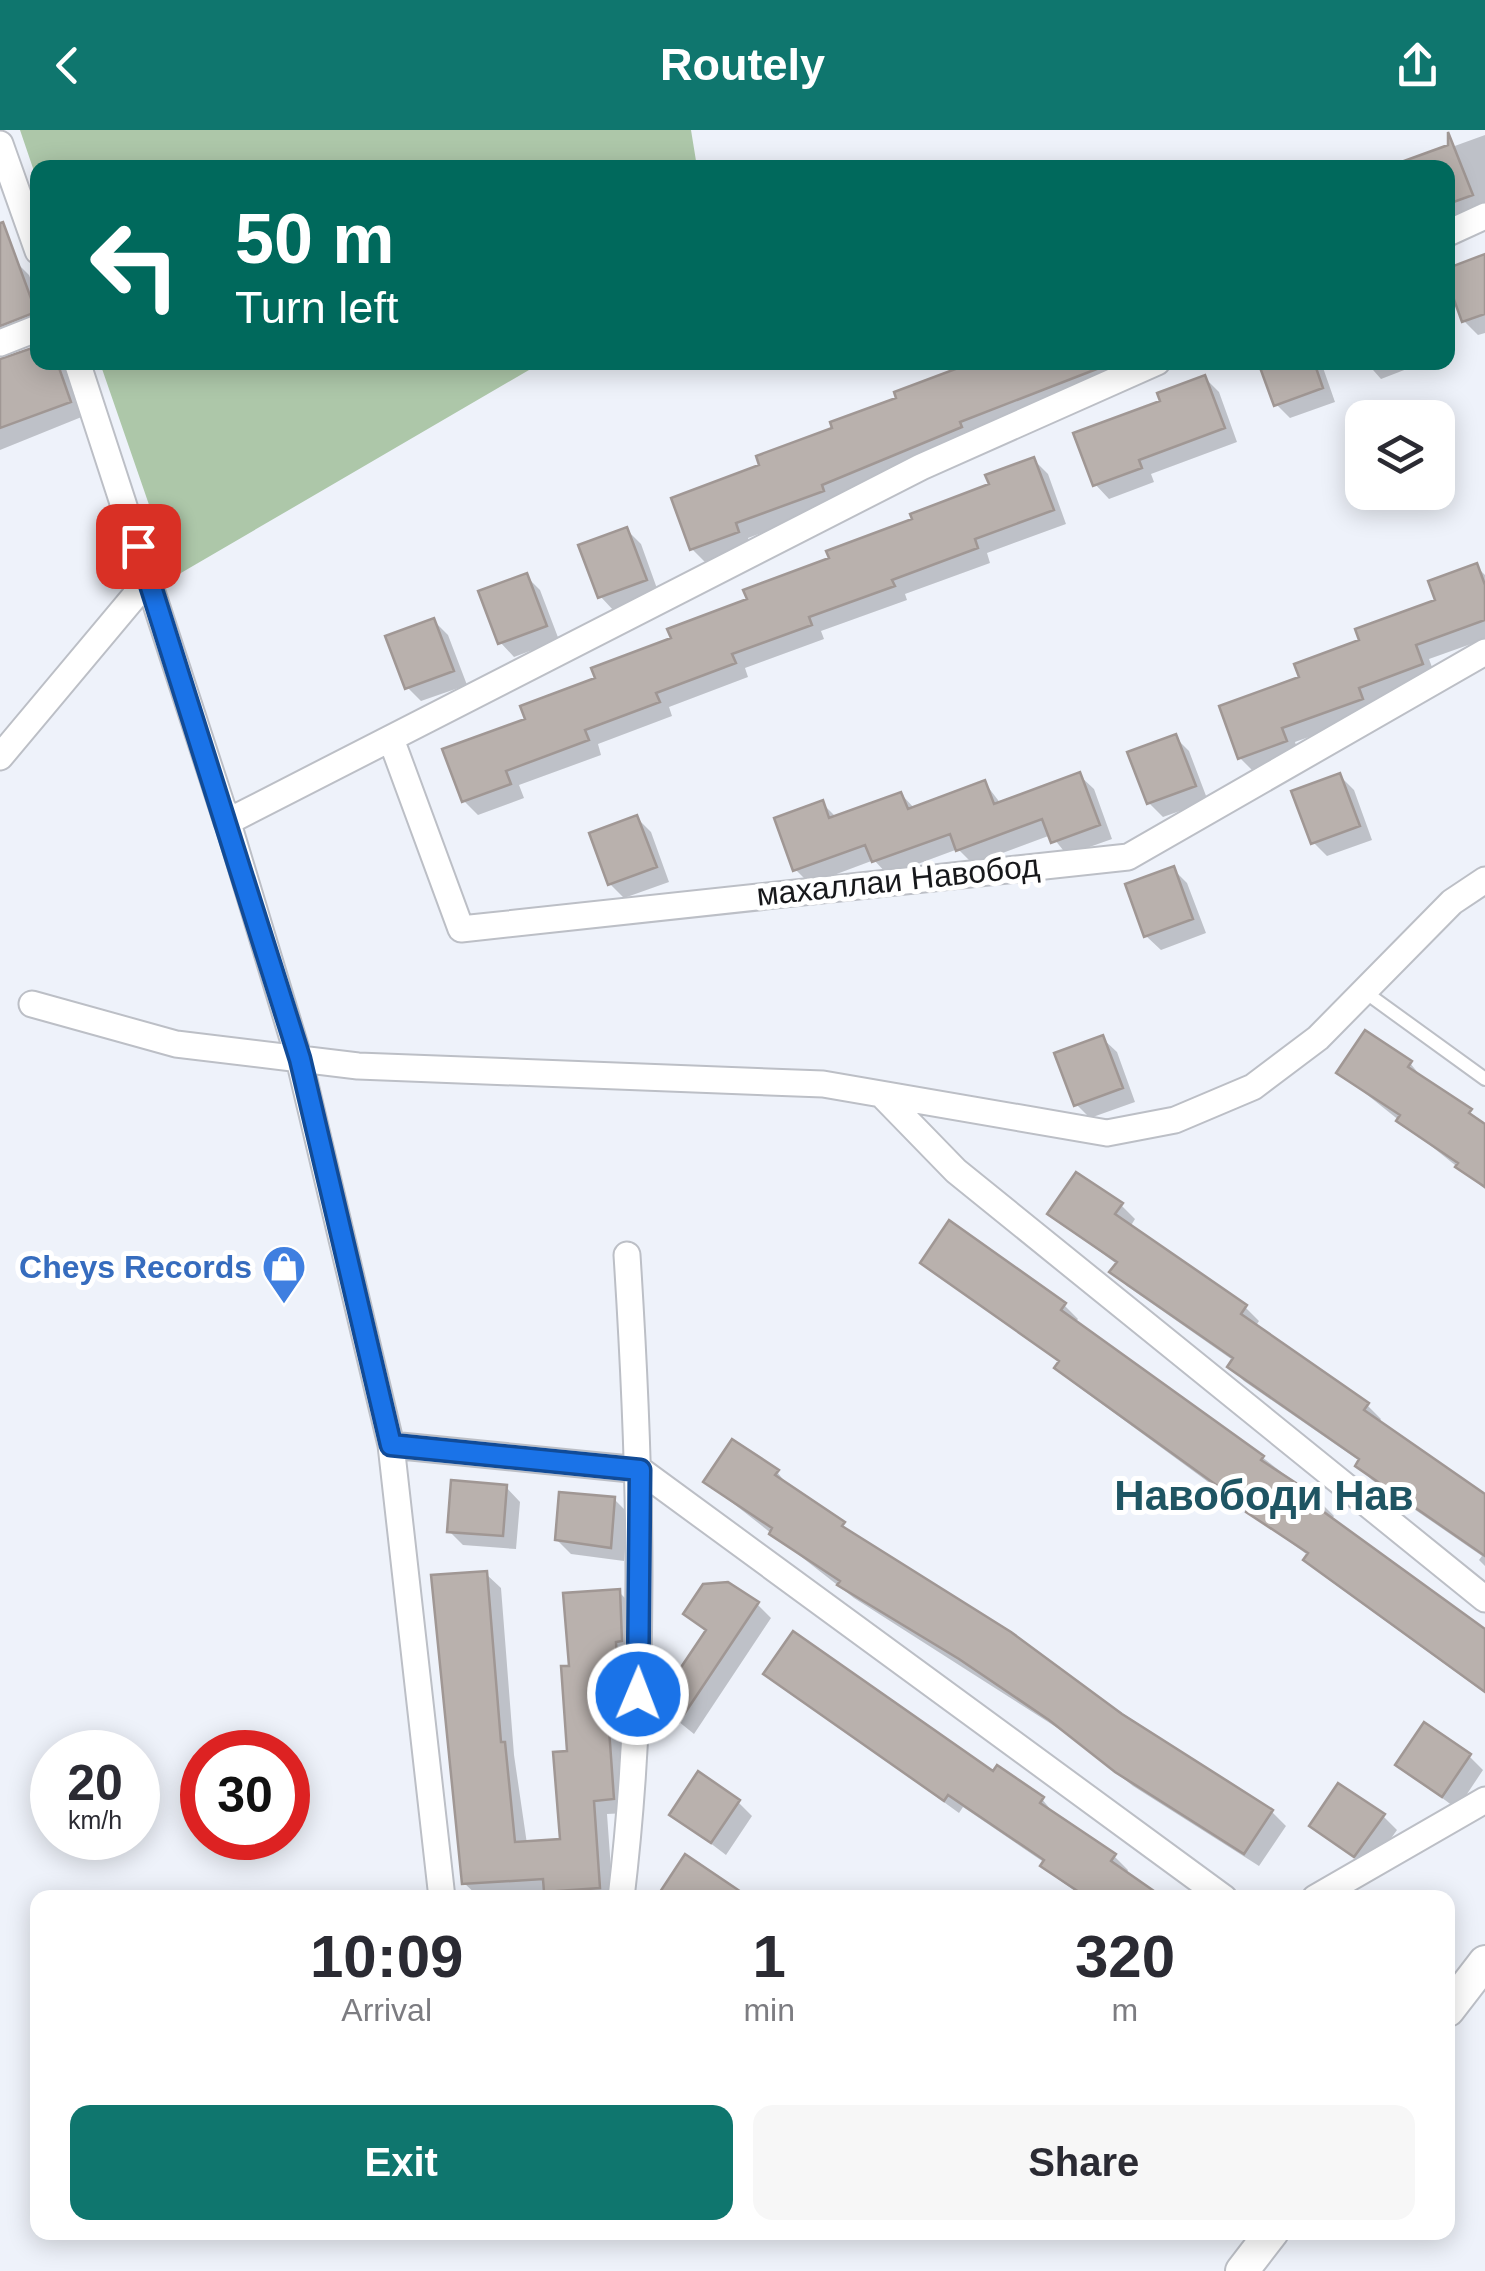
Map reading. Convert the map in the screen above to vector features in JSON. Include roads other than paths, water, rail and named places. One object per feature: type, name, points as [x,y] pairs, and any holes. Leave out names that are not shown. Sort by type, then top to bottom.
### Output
[{"type":"street","points":[[0,144],[30,228]]},
{"type":"street","points":[[1455,230],[1485,216]]},
{"type":"street","points":[[0,344],[30,331]]},
{"type":"street","points":[[79,370],[226,816],[300,1059],[391,1445],[441,1890]]},
{"type":"street","points":[[226,816],[391,738],[921,468],[1139,370]]},
{"type":"street","points":[[0,757],[148,579]]},
{"type":"street","name":"махаллаи Навобод","points":[[391,738],[461,929],[1128,856],[1485,652]]},
{"type":"street","points":[[32,1004],[176,1044],[300,1059],[626,1080],[823,1084],[1107,1133],[1175,1120],[1253,1086],[1318,1038],[1452,902],[1485,880]]},
{"type":"street","points":[[883,1096],[956,1171],[1485,1598]]},
{"type":"street","points":[[623,1890],[637,1769],[640,1470],[627,1255]]},
{"type":"street","points":[[391,1445],[640,1470],[1213,1890]]},
{"type":"street","points":[[1329,1890],[1485,1800]]},
{"type":"street","points":[[1455,2001],[1485,1962]]},
{"type":"street","points":[[1242,2271],[1266,2240]]},
{"type":"lane","points":[[1366,992],[1485,1079]]},
{"type":"place","name":"Cheys Records","points":[[284,1305]]},
{"type":"district","name":"Навободи Нав","points":[[1264,1495]]}]
